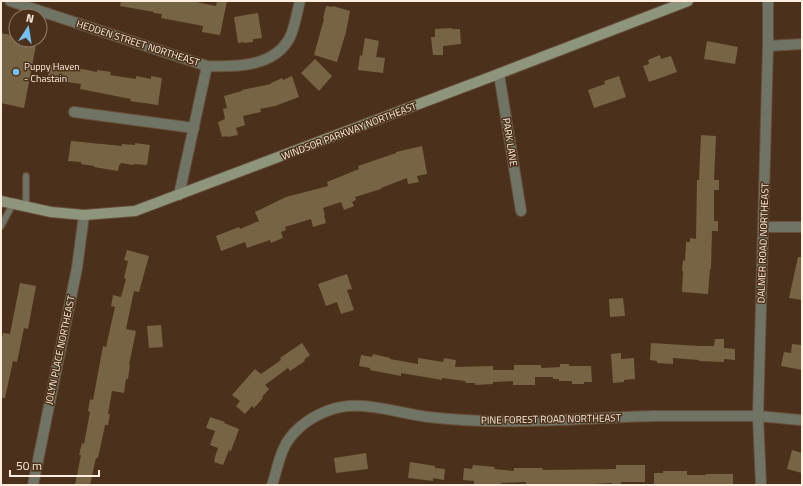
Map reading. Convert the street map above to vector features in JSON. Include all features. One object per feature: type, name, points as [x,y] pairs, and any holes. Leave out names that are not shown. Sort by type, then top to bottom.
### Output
[{"type":"street","name":"HEDDEN STREET NORTHEAST","points":[[10,1],[207,66],[179,196]]},
{"type":"street","points":[[207,66],[247,64],[268,58],[279,51],[286,44],[291,35],[300,1]]},
{"type":"street","name":"WINDSOR PARKWAY NORTHEAST","points":[[1,201],[51,212],[84,215],[135,211],[179,196],[688,1]]},
{"type":"street","name":"DALMER ROAD NORTHEAST","points":[[760,485],[758,416],[768,1]]},
{"type":"street","points":[[768,46],[802,44]]},
{"type":"street","name":"PARK LANE","points":[[499,74],[521,210]]},
{"type":"street","points":[[74,112],[194,128]]},
{"type":"street","name":"JOLYN PLACE NORTHEAST","points":[[33,485],[77,268],[84,215]]},
{"type":"street","points":[[763,227],[802,227]]},
{"type":"street","name":"PINE FOREST ROAD NORTHEAST","points":[[272,485],[283,450],[291,436],[302,425],[315,416],[328,410],[343,406],[360,405],[426,417],[501,422],[655,416],[758,416],[802,420]]},
{"type":"lane","points":[[26,176],[26,207]]},
{"type":"lane","points":[[1,226],[13,204]]},
{"type":"building","points":[[121,1],[191,1],[216,6],[217,1],[227,1],[220,35],[202,32],[203,26],[161,18],[162,14],[120,6]]},
{"type":"building","points":[[326,6],[333,6],[350,11],[346,32],[337,62],[314,55]]},
{"type":"building","points":[[258,13],[262,38],[253,39],[253,42],[238,43],[234,17]]},
{"type":"building","points":[[435,29],[460,29],[461,44],[443,46],[443,55],[433,55],[431,37],[435,37]]},
{"type":"building","name":"Puppy Haven - Chastain","points":[[1,33],[8,34],[8,48],[35,48],[24,108],[1,103]]},
{"type":"building","points":[[365,38],[379,41],[376,57],[385,58],[383,73],[358,70],[360,55],[362,56]]},
{"type":"building","points":[[707,41],[738,47],[735,64],[704,59]]},
{"type":"building","points":[[660,55],[661,59],[671,56],[677,72],[649,82],[643,66],[649,64],[648,60]]},
{"type":"building","points":[[315,59],[332,76],[319,91],[301,73]]},
{"type":"building","points":[[56,63],[97,72],[97,70],[111,72],[110,75],[136,79],[136,76],[151,79],[151,76],[162,78],[158,105],[130,101],[131,99],[80,89],[81,84],[53,80],[53,78],[48,77],[49,64],[56,65]]},
{"type":"building","points":[[292,76],[299,97],[275,106],[260,109],[261,112],[243,116],[245,125],[236,128],[238,135],[222,137],[218,122],[225,119],[223,109],[227,108],[224,96],[242,90],[271,84],[282,78],[283,80]]},
{"type":"building","points":[[619,76],[626,97],[594,108],[588,90],[605,84],[604,81]]},
{"type":"building","points":[[701,135],[716,136],[714,180],[719,180],[719,190],[714,190],[714,221],[718,221],[718,231],[712,231],[711,269],[708,294],[682,292],[682,271],[683,260],[685,261],[686,242],[690,242],[690,238],[696,239],[697,180],[699,180]]},
{"type":"building","points":[[71,141],[122,146],[122,144],[135,145],[135,143],[150,145],[147,165],[121,163],[118,171],[81,164],[81,162],[68,161]]},
{"type":"building","points":[[422,146],[427,174],[417,176],[419,182],[408,184],[407,178],[381,189],[355,197],[356,200],[352,202],[354,206],[344,210],[341,202],[323,208],[326,223],[313,227],[311,219],[285,227],[286,230],[281,232],[283,238],[271,243],[270,240],[247,248],[245,242],[221,251],[216,236],[239,227],[240,229],[259,221],[255,212],[286,197],[328,186],[327,182],[359,169],[358,166],[396,152]]},
{"type":"building","points":[[127,250],[149,256],[139,292],[134,291],[126,329],[136,331],[129,365],[128,379],[126,379],[124,393],[112,391],[108,414],[110,414],[108,425],[105,425],[98,458],[96,458],[90,485],[75,485],[81,455],[79,455],[82,443],[84,444],[90,412],[88,411],[90,399],[93,400],[103,346],[106,347],[115,307],[111,306],[113,295],[121,297],[126,279],[124,278],[128,261],[124,260]]},
{"type":"building","points":[[798,257],[802,257],[802,300],[789,298]]},
{"type":"building","points":[[347,274],[352,289],[347,290],[354,310],[341,314],[337,302],[326,306],[318,284]]},
{"type":"building","points":[[20,283],[36,286],[28,329],[24,328],[17,362],[13,361],[5,398],[1,398],[1,342],[3,333],[10,334]]},
{"type":"building","points":[[623,298],[625,316],[610,317],[609,299]]},
{"type":"building","points":[[161,325],[163,347],[149,348],[147,326]]},
{"type":"building","points":[[715,339],[724,339],[724,348],[735,349],[735,360],[724,359],[724,362],[673,358],[673,364],[657,363],[657,361],[650,360],[651,343],[714,346]]},
{"type":"building","points":[[302,343],[310,355],[304,360],[305,361],[290,371],[288,368],[265,385],[269,389],[262,397],[263,398],[254,408],[252,406],[245,414],[236,406],[240,401],[232,395],[255,369],[261,374],[281,360],[280,358]]},
{"type":"building","points":[[792,344],[802,345],[802,370],[781,366],[784,352],[791,353]]},
{"type":"building","points":[[621,353],[621,359],[634,358],[635,379],[613,383],[611,354]]},
{"type":"building","points":[[373,354],[418,364],[418,358],[443,362],[444,358],[456,360],[455,367],[493,366],[493,370],[514,370],[514,365],[541,365],[541,368],[560,367],[560,364],[569,364],[569,366],[591,366],[592,382],[572,384],[572,381],[559,381],[559,379],[553,379],[553,377],[535,377],[535,385],[513,385],[513,381],[475,385],[475,383],[466,383],[465,381],[442,378],[442,380],[401,373],[401,376],[370,370],[370,368],[359,366],[361,355],[372,357]]},
{"type":"building","points":[[210,417],[239,429],[231,451],[229,450],[223,465],[214,462],[218,448],[210,445],[215,431],[206,428]]},
{"type":"building","points":[[792,450],[802,453],[802,473],[787,469]]},
{"type":"building","points":[[366,453],[368,469],[336,473],[334,458]]},
{"type":"building","points":[[410,462],[445,469],[444,480],[433,478],[433,481],[408,478]]},
{"type":"building","points":[[473,465],[495,467],[494,469],[514,471],[514,468],[542,468],[543,470],[616,469],[616,465],[645,465],[645,482],[621,482],[621,485],[612,485],[612,483],[526,485],[526,482],[501,483],[501,485],[474,484],[474,481],[463,480],[464,468],[472,469]]},
{"type":"building","points":[[663,471],[687,471],[687,475],[733,474],[733,485],[654,485],[654,473],[663,473]]},
{"type":"place","name":"Puppy Haven - Chastain","points":[[16,72]]}]
